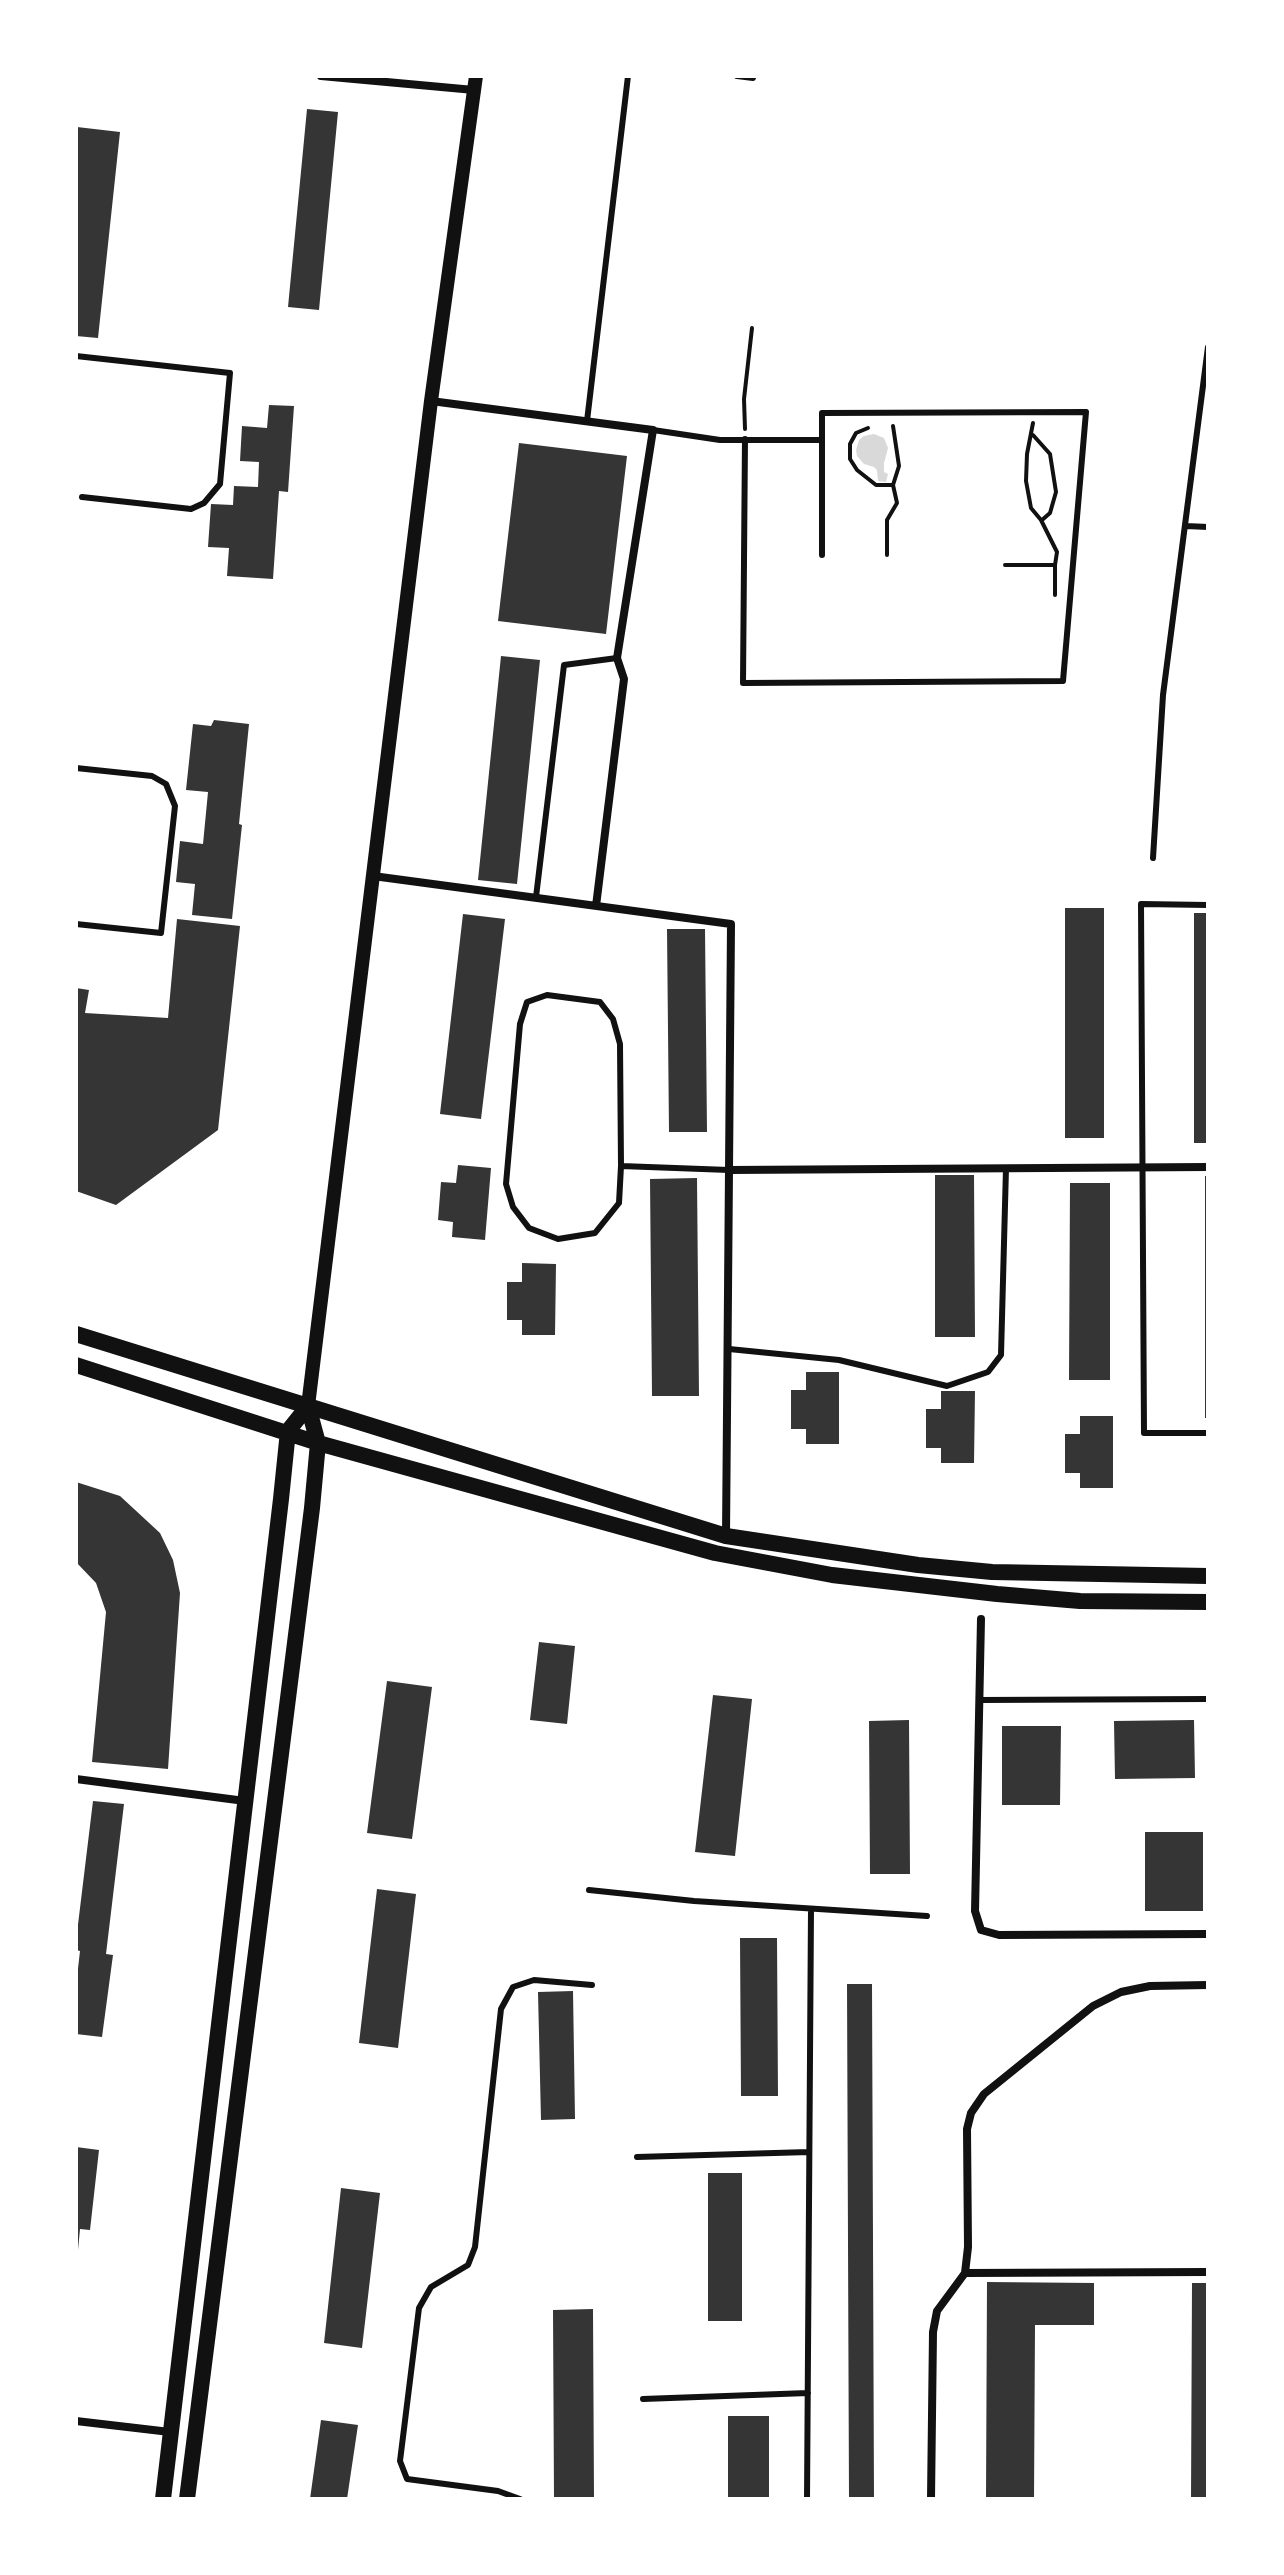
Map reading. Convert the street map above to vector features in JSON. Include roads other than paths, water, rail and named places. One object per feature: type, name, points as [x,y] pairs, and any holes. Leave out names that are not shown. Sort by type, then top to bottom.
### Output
[{"type":"main road","points":[[76,1334],[726,1536],[918,1565],[992,1572],[1208,1576]]},
{"type":"main road","points":[[76,1365],[318,1443],[715,1553],[832,1575],[997,1594],[1080,1601],[1208,1602]]},
{"type":"main road","points":[[163,2499],[288,1431],[308,1406]]},
{"type":"main road","points":[[187,2499],[306,1556],[318,1443],[308,1406]]},
{"type":"main road","points":[[715,1553],[726,1536]]},
{"type":"street","points":[[308,1406],[431,401],[475,83],[321,76]]},
{"type":"street","points":[[431,401],[653,430],[617,658],[624,679],[596,906]]},
{"type":"street","points":[[373,876],[731,924],[726,1536]]},
{"type":"street","points":[[729,1170],[1208,1167]]},
{"type":"street","points":[[981,1619],[975,1911],[981,1930],[999,1935],[1208,1934]]},
{"type":"street","points":[[76,1779],[245,1801]]},
{"type":"street","points":[[931,2499],[933,2332],[937,2311],[965,2273],[968,2247],[967,2129],[971,2113],[984,2094],[1093,2006],[1121,1992],[1150,1986],[1208,1985]]},
{"type":"street","points":[[965,2273],[1208,2272]]},
{"type":"street","points":[[76,2421],[170,2432]]},
{"type":"lane","points":[[587,421],[628,76]]},
{"type":"lane","points":[[737,76],[753,78]]},
{"type":"lane","points":[[1153,858],[1163,695],[1208,347]]},
{"type":"lane","points":[[76,356],[230,373],[220,484],[204,503],[191,509],[82,497]]},
{"type":"lane","points":[[745,439],[743,683],[1063,681],[1086,412],[822,413],[822,555]]},
{"type":"lane","points":[[653,430],[720,440],[822,440]]},
{"type":"lane","points":[[1186,526],[1208,527]]},
{"type":"lane","points":[[536,897],[564,665],[617,658]]},
{"type":"lane","points":[[76,768],[152,776],[166,784],[175,806],[161,933],[76,924]]},
{"type":"lane","points":[[1208,905],[1141,904],[1144,1433],[1208,1433]]},
{"type":"lane","points":[[547,995],[600,1002],[613,1019],[620,1044],[621,1166],[619,1203],[595,1233],[558,1239],[529,1228],[513,1207],[506,1184],[520,1024],[527,1002],[547,995]]},
{"type":"lane","points":[[621,1166],[729,1170]]},
{"type":"lane","points":[[729,1349],[839,1360],[947,1386],[988,1372],[1001,1355],[1006,1168]]},
{"type":"lane","points":[[979,1700],[1208,1699]]},
{"type":"lane","points":[[589,1890],[694,1901],[927,1916]]},
{"type":"lane","points":[[807,2499],[811,1909]]},
{"type":"lane","points":[[520,2499],[498,2491],[407,2479],[400,2461],[419,2308],[431,2287],[468,2265],[475,2247],[501,2009],[513,1987],[534,1980],[592,1985]]},
{"type":"lane","points":[[637,2157],[809,2152]]},
{"type":"lane","points":[[643,2399],[808,2393]]}]
